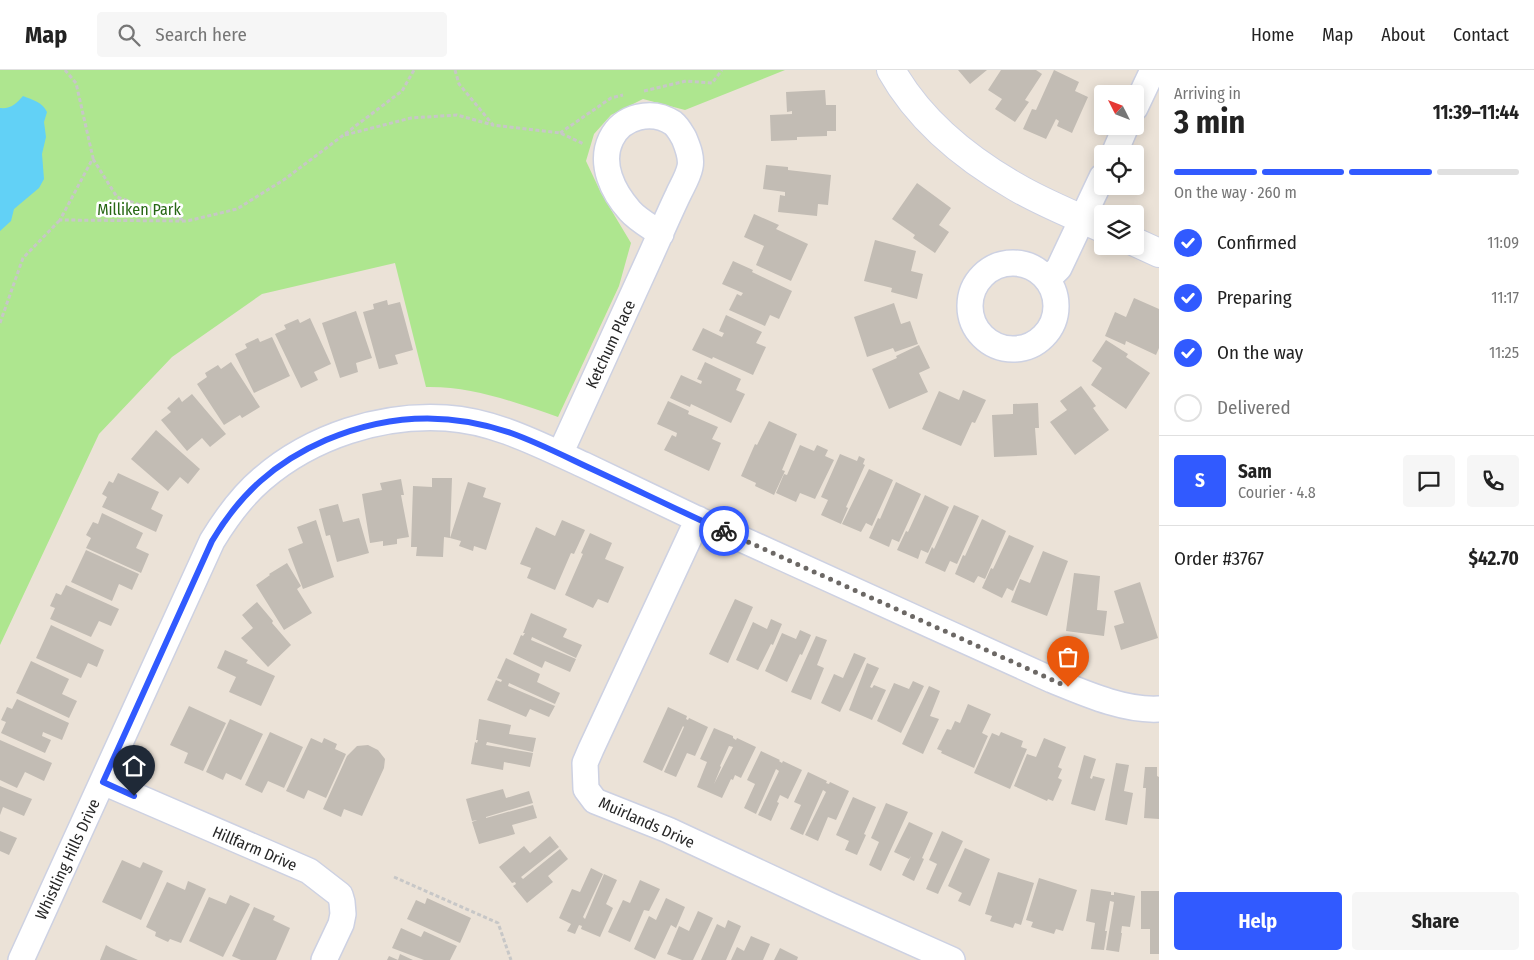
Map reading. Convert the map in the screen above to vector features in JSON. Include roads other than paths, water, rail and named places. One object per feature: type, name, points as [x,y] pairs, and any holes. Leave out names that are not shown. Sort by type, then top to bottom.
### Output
[{"type":"street","points":[[891,70],[918,107],[935,127],[953,143],[997,176],[1017,188],[1093,223]]},
{"type":"street","points":[[1144,89],[1153,70]]},
{"type":"street","points":[[1046,280],[1059,268],[1093,223],[1099,195]]},
{"type":"street","name":"Ketchum Place","points":[[560,454],[661,234]]},
{"type":"street","points":[[1144,246],[1159,253]]},
{"type":"street","name":"Whistling Hills Drive","points":[[21,960],[212,541],[223,523],[260,480],[277,467],[308,448],[347,432],[375,424],[411,418],[447,418],[476,423],[511,433],[1085,693],[1115,704],[1159,709]]},
{"type":"street","name":"Muirlands Drive","points":[[698,519],[585,762],[586,789],[595,801],[668,830],[830,906],[952,960]]},
{"type":"street","name":"Hillfarm Drive","points":[[103,782],[309,871],[340,895],[343,914],[341,924],[324,960]]},
{"type":"water","points":[[23,96],[40,104],[47,112],[44,122],[46,137],[42,154],[44,179],[39,188],[14,209],[11,221],[0,231],[0,108],[7,108],[13,105]]},
{"type":"park label","name":"Milliken Park","points":[[139,209]]}]
